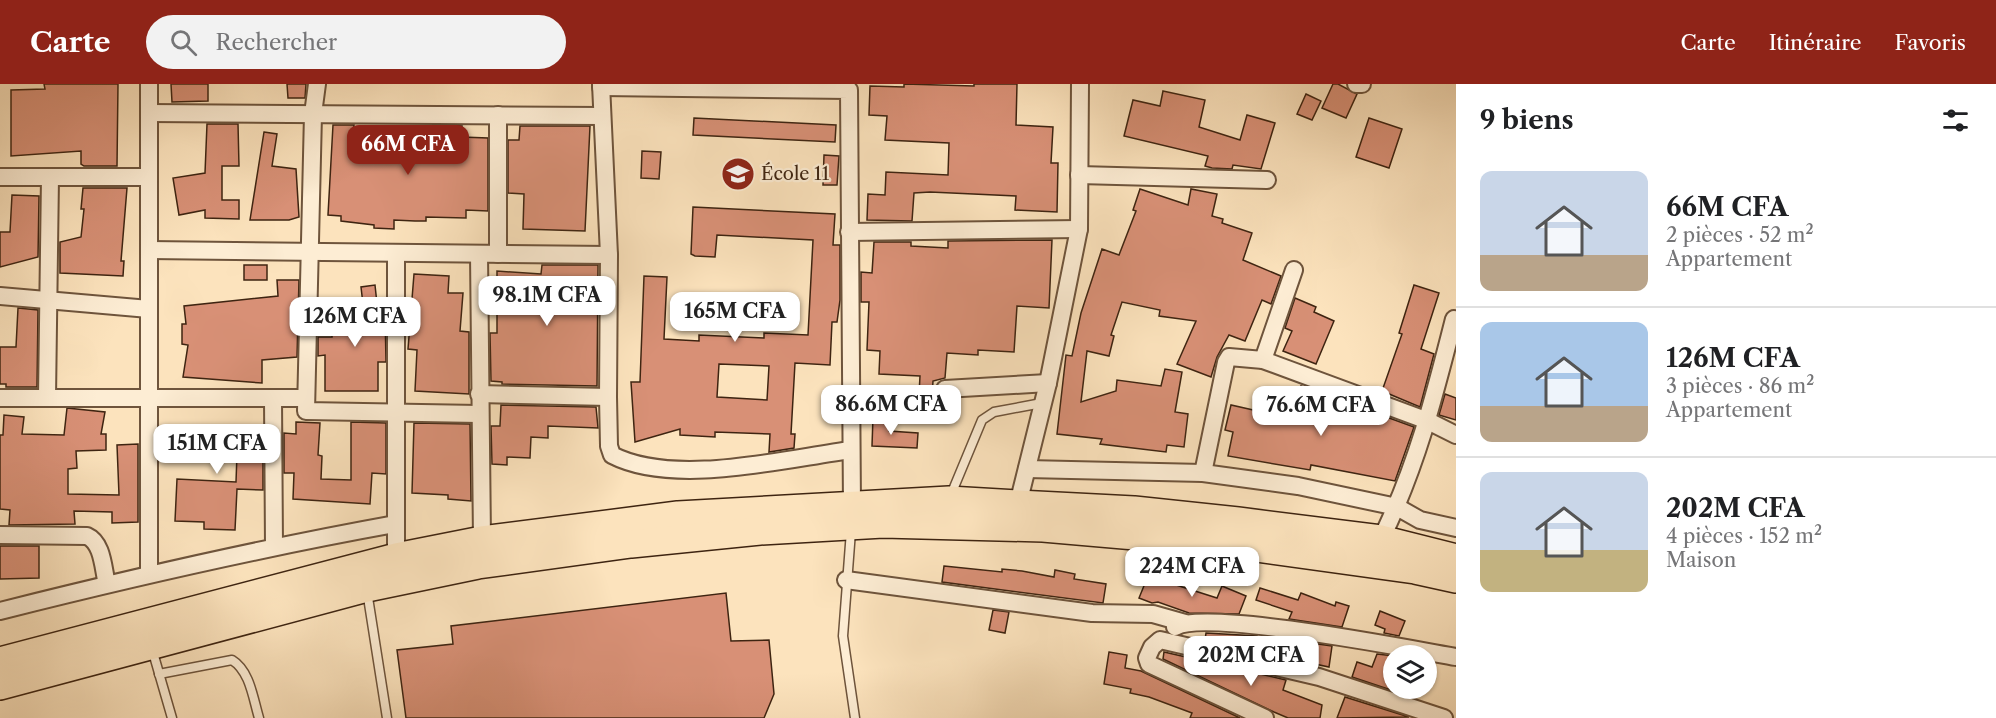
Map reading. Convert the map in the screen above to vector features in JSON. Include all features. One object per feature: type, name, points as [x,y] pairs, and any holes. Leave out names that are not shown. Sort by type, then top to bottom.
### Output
[{"type":"highway","points":[[0,686],[367,588],[478,565],[631,544],[760,531],[949,500],[1134,510],[1381,539],[1456,558]]},
{"type":"highway","points":[[0,661],[396,557],[482,540],[678,515],[852,516],[1043,528],[1227,544],[1415,570],[1456,579]]},
{"type":"street","points":[[149,84],[149,573]]},
{"type":"street","points":[[317,84],[313,114],[306,411],[479,414]]},
{"type":"street","points":[[1018,504],[1048,383],[1079,229],[1080,84]]},
{"type":"street","points":[[1356,84],[1362,84]]},
{"type":"street","points":[[851,450],[702,470],[663,470],[612,455],[609,446],[608,397],[609,255],[601,86],[849,90],[852,516]]},
{"type":"street","points":[[149,113],[602,116]]},
{"type":"street","points":[[498,115],[498,254]]},
{"type":"street","points":[[1079,175],[1267,180]]},
{"type":"street","points":[[0,177],[149,177]]},
{"type":"street","points":[[47,397],[50,177]]},
{"type":"street","points":[[849,232],[1079,229]]},
{"type":"street","points":[[149,250],[609,255]]},
{"type":"street","points":[[396,253],[394,413],[396,557]]},
{"type":"street","points":[[479,254],[482,540]]},
{"type":"street","points":[[1263,360],[1294,270]]},
{"type":"street","points":[[0,296],[48,302],[149,309]]},
{"type":"street","points":[[1381,539],[1397,507],[1428,421],[1454,319]]},
{"type":"street","points":[[1203,472],[1226,362],[1234,357],[1263,360],[1428,421],[1456,435]]},
{"type":"street","points":[[945,388],[1048,383]]},
{"type":"street","points":[[479,394],[608,397]]},
{"type":"street","points":[[0,398],[305,398]]},
{"type":"street","points":[[273,399],[274,546]]},
{"type":"street","points":[[1027,469],[1203,472],[1298,486],[1397,507],[1420,520],[1456,528]]},
{"type":"street","points":[[0,611],[149,573],[274,546],[395,524]]},
{"type":"street","points":[[0,535],[87,536],[93,539],[98,546],[107,584]]},
{"type":"street","points":[[846,580],[1092,613],[1153,614],[1185,622],[1228,623],[1324,633],[1456,657]]},
{"type":"street","points":[[1185,622],[1152,647],[1147,658],[1149,664],[1265,718]]},
{"type":"street","points":[[1160,640],[1310,675],[1444,718]]},
{"type":"lane","points":[[949,500],[982,420],[994,412],[1042,403]]},
{"type":"lane","points":[[852,516],[843,636],[855,718]]},
{"type":"lane","points":[[367,588],[387,718]]},
{"type":"lane","points":[[151,646],[172,718]]},
{"type":"lane","points":[[159,674],[232,660],[240,665],[246,676],[259,718]]},
{"type":"building","points":[[44,84],[118,84],[117,166],[84,166],[81,164],[81,151],[11,156],[11,90],[45,89]]},
{"type":"building","points":[[171,84],[208,84],[208,101],[172,102]]},
{"type":"building","points":[[287,84],[306,84],[305,98],[288,98]]},
{"type":"building","points":[[904,84],[974,86],[974,84],[1017,84],[1016,125],[1053,127],[1051,163],[1058,163],[1057,212],[1015,210],[1016,196],[930,192],[914,193],[912,221],[867,220],[868,194],[885,195],[886,172],[948,175],[949,143],[885,140],[887,116],[869,115],[870,86],[904,87]]},
{"type":"building","points":[[1333,84],[1338,84],[1357,94],[1346,118],[1322,108]]},
{"type":"building","points":[[1163,91],[1205,100],[1199,127],[1240,140],[1247,115],[1275,123],[1261,169],[1233,165],[1232,169],[1212,168],[1205,166],[1208,156],[1124,136],[1133,100],[1160,106]]},
{"type":"building","points":[[1306,94],[1321,101],[1312,120],[1297,114]]},
{"type":"building","points":[[694,118],[836,125],[835,142],[693,135]]},
{"type":"building","points":[[1369,118],[1402,129],[1389,168],[1356,157]]},
{"type":"building","points":[[207,124],[238,124],[239,166],[222,166],[222,200],[239,200],[239,219],[205,218],[205,210],[179,215],[173,178],[205,173]]},
{"type":"building","points":[[333,125],[354,125],[353,139],[398,142],[399,129],[433,129],[433,125],[462,126],[461,137],[488,138],[488,211],[466,210],[466,218],[426,217],[426,221],[394,220],[394,229],[374,228],[374,225],[341,221],[341,216],[328,215]]},
{"type":"building","points":[[520,126],[590,126],[585,231],[523,229],[524,194],[508,193],[508,140],[519,140]]},
{"type":"building","points":[[264,132],[277,134],[272,166],[296,169],[299,217],[289,220],[250,220]]},
{"type":"building","points":[[642,151],[661,152],[659,179],[641,178]]},
{"type":"building","points":[[824,155],[839,156],[837,185],[823,185]]},
{"type":"building","points":[[83,188],[127,188],[121,261],[124,261],[123,276],[60,273],[60,242],[81,237],[84,209],[81,209]]},
{"type":"building","points":[[1140,189],[1188,205],[1191,189],[1217,194],[1212,216],[1223,219],[1222,223],[1252,233],[1243,260],[1281,276],[1271,304],[1262,300],[1245,341],[1229,335],[1217,357],[1211,377],[1177,364],[1196,321],[1159,316],[1160,310],[1122,302],[1111,335],[1114,336],[1109,356],[1087,351],[1081,402],[1116,391],[1117,380],[1161,386],[1165,369],[1182,372],[1175,412],[1188,414],[1184,447],[1167,445],[1166,452],[1100,444],[1102,439],[1057,434],[1066,355],[1072,356],[1081,313],[1102,249],[1119,255],[1136,211],[1133,210]]},
{"type":"building","points":[[12,195],[39,196],[38,257],[0,267],[0,232],[10,232]]},
{"type":"building","points":[[693,207],[835,214],[833,245],[840,245],[840,300],[837,322],[832,322],[830,365],[795,363],[791,434],[795,434],[794,448],[769,452],[770,434],[715,432],[715,437],[680,435],[680,429],[635,442],[631,382],[640,382],[644,276],[667,277],[664,339],[699,341],[699,335],[764,338],[764,333],[808,335],[813,240],[717,235],[715,257],[691,254]],"holes":[[[719,364],[769,366],[767,400],[717,397]]]},
{"type":"building","points":[[1052,240],[1049,308],[1017,306],[1014,352],[978,350],[978,355],[947,353],[945,378],[933,381],[931,414],[918,413],[920,376],[879,374],[880,351],[867,350],[869,302],[861,302],[861,272],[872,273],[874,242],[911,242],[911,246],[948,248],[948,241]]},
{"type":"building","points":[[244,265],[267,265],[267,280],[244,280]]},
{"type":"building","points":[[542,265],[598,265],[597,386],[502,384],[502,382],[491,381],[490,333],[497,333],[497,271],[541,274]]},
{"type":"building","points":[[414,274],[449,276],[448,293],[463,293],[460,331],[469,332],[469,394],[415,391],[417,350],[408,349]]},
{"type":"building","points":[[277,280],[299,280],[297,357],[262,360],[262,383],[183,377],[188,345],[182,344],[182,324],[186,324],[184,306],[278,296]]},
{"type":"building","points":[[375,285],[378,313],[385,313],[386,362],[378,362],[378,391],[325,391],[325,355],[318,356],[318,337],[332,337],[332,313],[364,313],[361,287]]},
{"type":"building","points":[[1414,285],[1439,293],[1421,349],[1434,354],[1420,407],[1382,391],[1402,334],[1399,333]]},
{"type":"building","points":[[1295,298],[1316,307],[1314,312],[1334,321],[1316,364],[1283,351],[1292,331],[1285,328]]},
{"type":"building","points":[[18,308],[38,310],[37,387],[6,387],[6,384],[0,384],[0,347],[16,347]]},
{"type":"building","points":[[1301,386],[1414,427],[1395,481],[1311,465],[1310,470],[1228,456],[1233,432],[1225,430],[1231,405],[1293,419]]},
{"type":"building","points":[[1445,394],[1456,398],[1456,420],[1439,415]]},
{"type":"building","points":[[501,405],[596,407],[598,428],[548,426],[548,438],[531,437],[530,458],[507,457],[507,465],[492,464],[491,426],[500,426]]},
{"type":"building","points":[[67,408],[105,412],[101,434],[106,434],[106,450],[76,451],[77,468],[68,469],[68,494],[119,495],[117,445],[138,444],[138,522],[112,523],[112,512],[74,511],[75,524],[9,525],[10,510],[0,509],[0,435],[3,435],[4,415],[24,417],[22,434],[64,435]]},
{"type":"building","points":[[873,417],[890,418],[889,431],[918,433],[917,448],[872,446]]},
{"type":"building","points":[[296,422],[320,423],[318,455],[322,456],[321,479],[351,480],[351,422],[386,423],[386,474],[372,473],[370,504],[293,499],[294,473],[284,473],[284,433],[296,434]]},
{"type":"building","points":[[414,423],[470,424],[471,501],[448,499],[448,495],[412,493]]},
{"type":"building","points":[[170,426],[263,432],[263,490],[237,489],[235,530],[204,529],[204,522],[175,521],[177,479],[236,482],[237,454],[169,450]]},
{"type":"building","points":[[0,546],[39,546],[39,578],[0,579]]},
{"type":"building","points":[[944,566],[1002,572],[1002,569],[1022,571],[1054,577],[1055,570],[1075,574],[1074,579],[1106,584],[1103,603],[942,582]]},
{"type":"building","points":[[1148,576],[1217,598],[1222,586],[1246,596],[1239,614],[1189,613],[1139,598]]},
{"type":"building","points":[[1260,588],[1298,600],[1301,593],[1335,606],[1336,602],[1349,606],[1342,627],[1289,619],[1292,612],[1256,600]]},
{"type":"building","points":[[726,593],[731,641],[769,640],[774,694],[764,718],[406,718],[397,650],[453,644],[451,626]]},
{"type":"building","points":[[993,610],[1009,612],[1005,633],[989,630]]},
{"type":"building","points":[[1380,611],[1405,621],[1399,636],[1384,633],[1385,629],[1375,625]]},
{"type":"building","points":[[1206,633],[1257,636],[1256,644],[1280,646],[1282,639],[1332,646],[1329,667],[1205,640]]},
{"type":"building","points":[[1109,652],[1127,655],[1125,668],[1141,671],[1240,718],[1190,718],[1192,713],[1149,697],[1130,693],[1131,689],[1104,684]]},
{"type":"building","points":[[1164,652],[1286,680],[1283,690],[1322,705],[1320,718],[1288,718],[1163,659]]},
{"type":"building","points":[[1377,654],[1383,655],[1383,687],[1352,677],[1357,662],[1372,667]]},
{"type":"building","points":[[1345,697],[1409,717],[1337,718]]},
{"type":"place","name":"École 11","points":[[738,174]]}]
